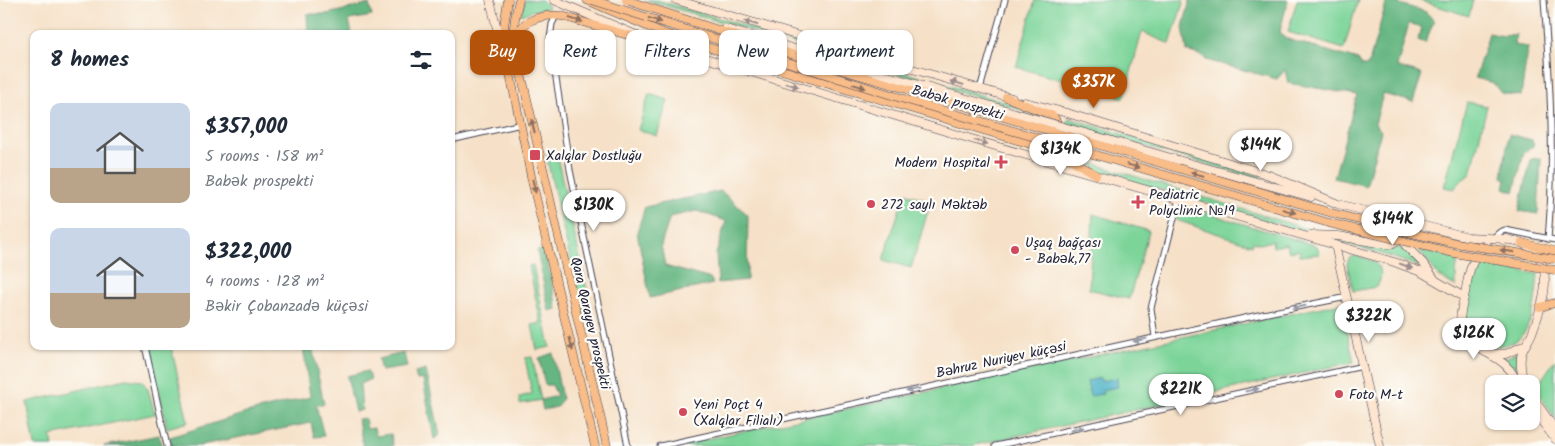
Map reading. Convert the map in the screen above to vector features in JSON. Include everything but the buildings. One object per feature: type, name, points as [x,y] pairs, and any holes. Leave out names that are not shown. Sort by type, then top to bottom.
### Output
[{"type":"main road","points":[[490,0],[497,30]]},
{"type":"main road","points":[[499,30],[500,19],[507,0]]},
{"type":"main road","name":"Qara Qarayev prospekti","points":[[507,0],[504,36],[534,189],[595,446]]},
{"type":"main road","name":"Qara Qarayev prospekti","points":[[519,0],[514,16],[512,38],[607,446]]},
{"type":"main road","points":[[554,0],[626,30]]},
{"type":"main road","points":[[587,0],[635,22],[672,36],[903,107],[1034,144],[1069,158],[1096,175]]},
{"type":"main road","name":"Babək prospekti","points":[[592,0],[904,99],[1330,223],[1454,253],[1555,270]]},
{"type":"main road","points":[[626,0],[1266,186],[1338,204],[1395,223],[1400,231],[1399,240],[1389,245],[1338,236],[1301,235]]},
{"type":"main road","name":"Babək prospekti","points":[[626,0],[828,66],[1332,212],[1455,243],[1555,259]]},
{"type":"main road","name":"Babək prospekti","points":[[676,0],[1076,116],[1269,175],[1338,204],[1468,237],[1507,239]]},
{"type":"main road","points":[[524,86],[517,43],[518,33],[524,25],[534,19],[543,16],[556,16],[626,35]]},
{"type":"main road","points":[[709,60],[1401,264],[1435,280],[1464,297]]},
{"type":"main road","points":[[508,75],[516,97]]},
{"type":"main road","points":[[1006,97],[1050,113],[1055,118],[1058,128],[1054,140],[1046,145],[1034,144]]},
{"type":"main road","points":[[1422,226],[1409,227],[1404,232],[1403,240],[1405,245],[1423,263],[1435,280]]},
{"type":"main road","points":[[1513,375],[1509,369],[1489,354],[1472,345],[1462,331],[1460,322],[1472,263],[1482,248],[1492,242],[1507,239],[1555,251]]},
{"type":"main road","points":[[1522,243],[1534,251],[1542,262],[1544,269],[1544,290],[1540,307],[1532,333],[1525,345],[1521,365],[1524,375]]},
{"type":"main road","points":[[1336,245],[1380,446]]},
{"type":"main road","points":[[1540,307],[1555,303]]},
{"type":"main road","points":[[1489,354],[1506,354],[1525,345]]},
{"type":"main road","points":[[1540,408],[1555,429]]},
{"type":"main road","points":[[1540,419],[1555,439]]},
{"type":"street","points":[[980,89],[1005,0]]},
{"type":"street","points":[[1544,0],[1550,68],[1552,163],[1548,239]]},
{"type":"street","points":[[556,16],[552,24],[550,39],[570,170],[628,446]]},
{"type":"street","points":[[507,75],[517,125],[526,148]]},
{"type":"street","points":[[455,139],[517,125]]},
{"type":"street","points":[[1156,337],[1150,308],[1179,199]]},
{"type":"street","points":[[1482,248],[1504,230],[1555,240]]},
{"type":"street","name":"Bəhruz Nuriyev küçəsi","points":[[660,446],[1347,297]]},
{"type":"street","points":[[146,350],[167,446]]},
{"type":"street","points":[[995,446],[1362,366]]},
{"type":"green space","points":[[525,0],[542,0],[549,8],[521,15]]},
{"type":"green space","points":[[646,0],[657,0],[759,30],[748,30]]},
{"type":"green space","points":[[1035,0],[1184,0],[1170,44],[1142,32],[1124,98],[1016,67]]},
{"type":"green space","points":[[1190,0],[1288,0],[1280,31],[1284,38],[1358,60],[1362,66],[1368,66],[1387,0],[1426,12],[1434,21],[1425,43],[1418,40],[1421,27],[1409,23],[1397,67],[1422,74],[1413,102],[1383,94],[1375,124],[1381,131],[1366,186],[1334,178],[1357,95],[1288,83],[1285,70],[1277,79],[1206,60],[1202,56],[1187,51],[1183,27]]},
{"type":"green space","points":[[1297,0],[1358,0],[1344,49],[1288,32]]},
{"type":"green space","points":[[1418,0],[1473,0],[1469,16]]},
{"type":"green space","points":[[369,4],[372,16],[349,20],[351,30],[308,30],[307,14],[327,14]]},
{"type":"green space","points":[[1489,33],[1503,36],[1516,34],[1514,45],[1528,47],[1521,96],[1501,93],[1493,83],[1475,78]]},
{"type":"green space","points":[[787,38],[797,41],[797,44],[787,41]]},
{"type":"green space","points":[[901,75],[913,75],[1022,107],[1051,116],[1051,119]]},
{"type":"green space","points":[[649,94],[668,100],[657,136],[638,130]]},
{"type":"green space","points":[[1467,102],[1487,106],[1471,174],[1454,189],[1444,187]]},
{"type":"green space","points":[[1069,118],[1260,176],[1263,180],[1067,124]]},
{"type":"green space","points":[[1509,134],[1532,140],[1534,145],[1524,153],[1514,192],[1504,188],[1506,179],[1502,177]]},
{"type":"green space","points":[[556,152],[592,312],[583,314],[546,155]]},
{"type":"green space","points":[[1541,158],[1538,214],[1519,211],[1531,159]]},
{"type":"green space","points":[[1085,161],[1314,231],[1302,231],[1100,172]]},
{"type":"green space","points":[[721,191],[748,215],[747,280],[718,283],[716,254],[726,221],[697,211],[670,217],[661,245],[665,266],[711,279],[713,284],[650,298],[637,232],[645,207]]},
{"type":"green space","points":[[905,193],[931,201],[911,268],[883,260]]},
{"type":"green space","points":[[1180,205],[1317,246],[1320,254],[1300,256],[1299,250],[1289,252],[1287,244],[1273,247],[1272,241],[1261,244],[1253,242],[1252,245],[1176,220]]},
{"type":"green space","points":[[1093,214],[1149,231],[1129,299],[1089,289]]},
{"type":"green space","points":[[1331,239],[1390,250],[1397,247],[1404,249],[1421,267],[1388,256]]},
{"type":"green space","points":[[545,249],[557,309],[549,311],[537,251]]},
{"type":"green space","points":[[1419,250],[1458,258],[1456,287],[1438,275]]},
{"type":"green space","points":[[1355,256],[1368,259],[1380,269],[1380,280],[1377,287],[1353,291],[1347,265],[1349,258]]},
{"type":"green space","points":[[1475,263],[1538,274],[1534,306],[1527,328],[1515,341],[1506,345],[1486,344],[1470,333],[1466,324],[1464,313]]},
{"type":"green space","points":[[533,265],[550,347],[537,350],[532,325],[541,323],[529,266]]},
{"type":"green space","points":[[1341,303],[1354,362],[970,446],[674,446]]},
{"type":"green space","points":[[151,350],[172,350],[188,422],[167,428]]},
{"type":"green space","points":[[304,350],[313,350],[324,404],[316,405],[324,436],[314,437],[311,423],[201,446],[171,446],[170,437],[246,413],[310,397]]},
{"type":"green space","points":[[1518,352],[1516,364],[1519,375],[1502,357],[1508,357]]},
{"type":"green space","points":[[404,353],[407,367],[381,371],[378,359]]},
{"type":"green space","points":[[553,353],[562,399],[557,407],[543,410],[541,400],[557,396],[552,385],[545,385],[539,358]]},
{"type":"green space","points":[[532,357],[541,400],[520,404],[519,397],[532,394],[525,358]]},
{"type":"green space","points":[[1555,360],[1555,418],[1540,396],[1540,382]]},
{"type":"green space","points":[[426,370],[440,435],[434,439],[423,379],[417,380],[415,373]]},
{"type":"green space","points":[[367,371],[371,379],[360,384],[362,410],[355,412],[347,376]]},
{"type":"green space","points":[[126,379],[142,381],[148,389],[155,414],[51,436],[53,446],[35,446],[27,402]]},
{"type":"green space","points":[[365,418],[367,429],[374,428],[376,436],[391,434],[393,446],[363,446],[358,419]]},
{"type":"green space","points":[[159,435],[162,446],[104,446]]},
{"type":"water","points":[[1100,378],[1101,381],[1117,378],[1118,387],[1102,390],[1103,394],[1090,396],[1087,381]]},
{"type":"place","name":"Xalqlar Dostluğu","points":[[535,155]]},
{"type":"place","name":"Modern Hospital","points":[[1001,162]]},
{"type":"place","name":"Pediatric Polyclinic №19","points":[[1138,202]]},
{"type":"place","name":"272 saylı Məktəb","points":[[871,204]]},
{"type":"place","name":"Uşaq bağçası - Babək,77","points":[[1015,250]]},
{"type":"place","name":"Foto M-t","points":[[1339,394]]},
{"type":"place","name":"Yeni Poçt 4 (Xalqlar Filialı)","points":[[683,412]]}]
